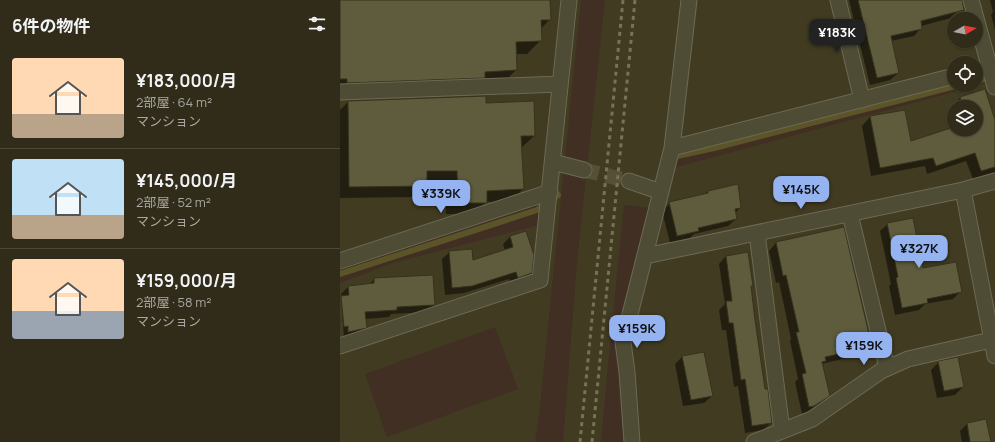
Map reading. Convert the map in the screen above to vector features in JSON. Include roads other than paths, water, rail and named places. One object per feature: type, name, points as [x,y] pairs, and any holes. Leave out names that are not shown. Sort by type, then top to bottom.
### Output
[{"type":"street","points":[[340,346],[540,280],[569,0]]},
{"type":"street","points":[[632,442],[627,372],[623,342],[672,148],[689,0]]},
{"type":"street","points":[[838,0],[862,100]]},
{"type":"street","points":[[971,0],[987,68],[995,87]]},
{"type":"street","points":[[672,148],[947,78]]},
{"type":"street","points":[[340,92],[560,84]]},
{"type":"street","points":[[553,162],[584,170]]},
{"type":"street","points":[[629,181],[661,192]]},
{"type":"street","points":[[645,256],[963,190],[995,181]]},
{"type":"street","points":[[963,190],[995,356]]},
{"type":"street","points":[[340,261],[550,192]]},
{"type":"street","points":[[850,214],[887,368]]},
{"type":"street","points":[[757,233],[782,431]]},
{"type":"street","points":[[754,442],[812,419],[887,368],[908,359],[991,340]]},
{"type":"waterway","points":[[983,79],[992,77]]},
{"type":"waterway","points":[[677,156],[714,148],[947,88]]},
{"type":"waterway","points":[[340,274],[537,210],[558,195]]},
{"type":"tunnel","points":[[584,170],[629,181]]},
{"type":"railway","points":[[580,442],[623,0]]},
{"type":"railway","points":[[592,442],[635,0]]}]
